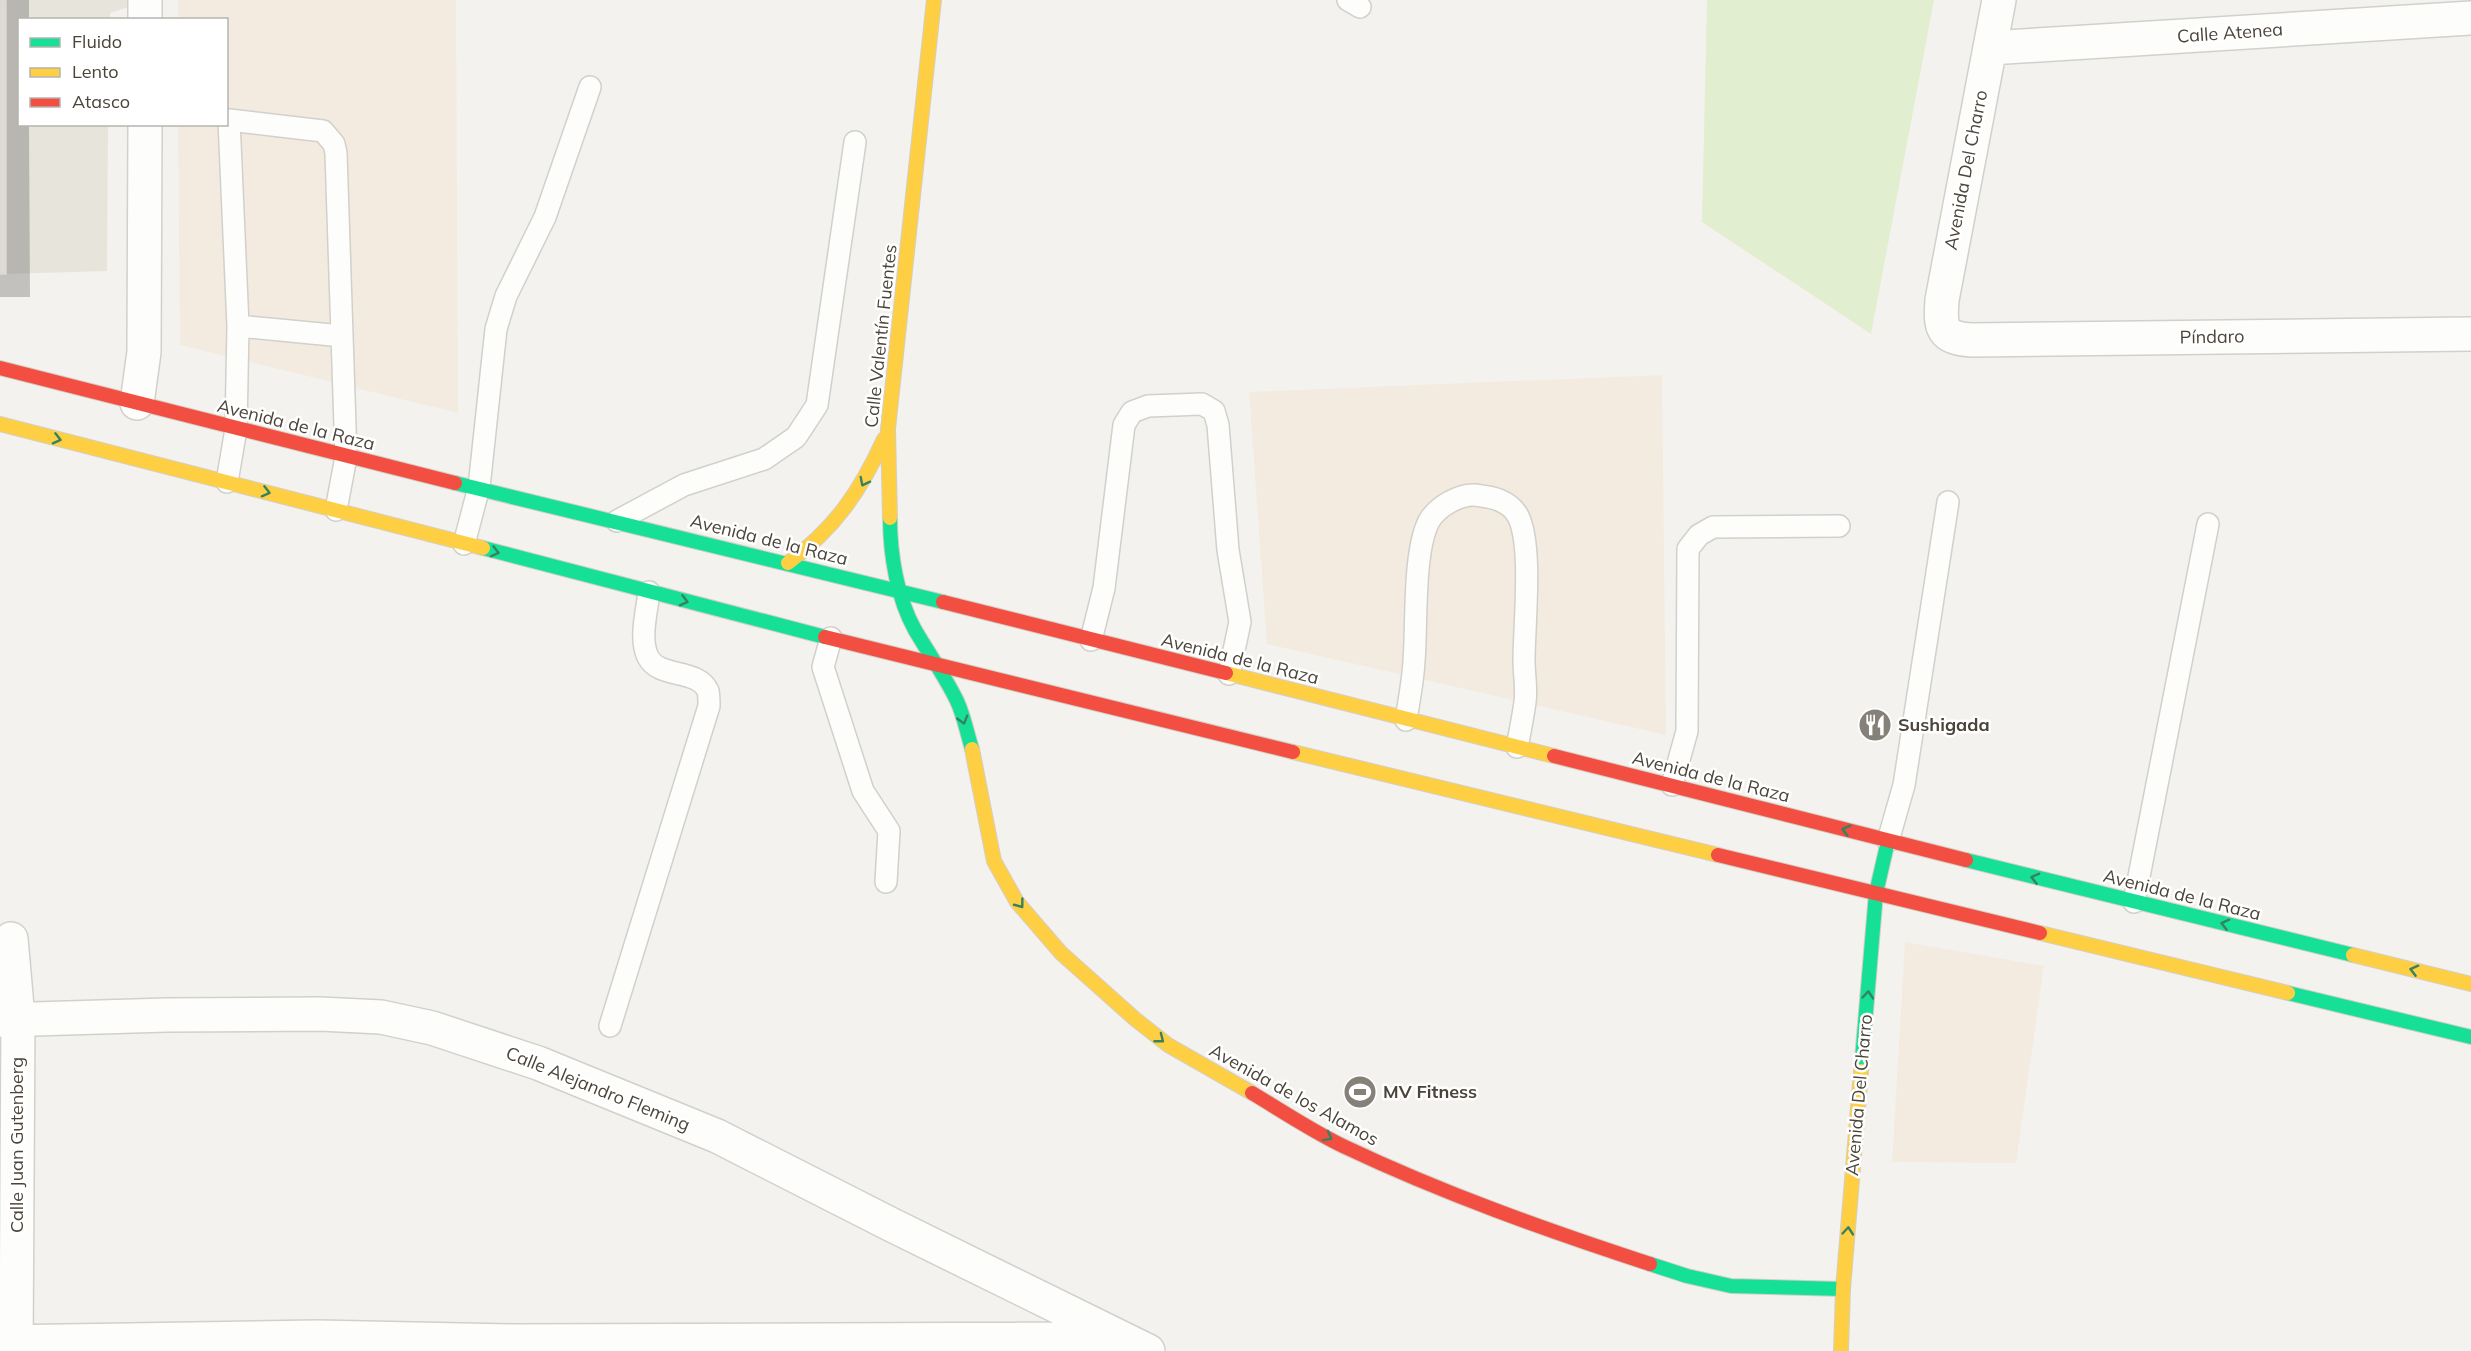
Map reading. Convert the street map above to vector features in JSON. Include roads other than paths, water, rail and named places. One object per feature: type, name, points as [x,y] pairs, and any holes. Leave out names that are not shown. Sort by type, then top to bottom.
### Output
[{"type":"main road","name":"Calle Valentín Fuentes","points":[[934,0],[888,429],[890,535],[900,591],[914,628],[939,666]]},
{"type":"main road","name":"Avenida de la Raza","points":[[0,368],[346,457],[479,487],[788,563],[1888,841],[2471,984]]},
{"type":"main road","points":[[0,424],[939,666],[2471,1037]]},
{"type":"main road","points":[[788,563],[814,544],[836,522],[859,492],[888,429]]},
{"type":"main road","name":"Avenida de los Alamos","points":[[939,666],[958,703],[975,758],[994,861],[1017,902],[1061,953],[1168,1045],[1342,1145],[1482,1205],[1558,1234],[1687,1276],[1731,1286],[1843,1289]]},
{"type":"main road","name":"Avenida Del Charro","points":[[1841,1351],[1843,1289],[1876,893],[1888,841]]},
{"type":"street","points":[[145,0],[145,18]]},
{"type":"street","name":"Avenida Del Charro","points":[[1952,337],[1942,325],[1942,300],[1999,0]]},
{"type":"street","name":"Calle Atenea","points":[[1990,48],[2471,18]]},
{"type":"street","points":[[138,403],[144,352],[145,126]]},
{"type":"street","name":"Píndaro","points":[[1952,337],[1972,340],[2471,334]]},
{"type":"street","name":"Calle Juan Gutenberg","points":[[10,1345],[9,1019],[11,939]]},
{"type":"street","name":"Calle Alejandro Fleming","points":[[9,1019],[320,1014],[381,1017],[432,1028],[538,1063],[717,1136],[1135,1345]]},
{"type":"street","points":[[10,1345],[318,1337],[516,1346],[1135,1345]]},
{"type":"lane","points":[[464,544],[479,487],[496,329],[506,296],[545,218],[590,87]]},
{"type":"lane","points":[[227,482],[236,429],[238,326],[228,120],[323,131],[334,144],[342,336],[346,457],[336,510]]},
{"type":"lane","points":[[617,521],[684,485],[765,459],[796,437],[817,405],[855,142]]},
{"type":"lane","points":[[238,326],[342,336]]},
{"type":"lane","points":[[1091,640],[1104,588],[1124,425],[1132,412],[1148,406],[1202,404],[1214,411],[1218,425],[1228,550],[1240,622],[1229,674]]},
{"type":"lane","points":[[1406,720],[1414,664],[1423,536],[1430,519],[1443,506],[1468,495],[1488,496],[1506,502],[1517,514],[1523,528],[1525,545],[1526,699],[1517,747]]},
{"type":"lane","points":[[1888,841],[1904,785],[1948,502]]},
{"type":"lane","points":[[2134,902],[2208,524]]},
{"type":"lane","points":[[1672,785],[1687,731],[1688,549],[1699,535],[1713,527],[1839,525]]},
{"type":"lane","points":[[610,1026],[709,706],[708,691],[697,679],[661,669],[649,659],[645,645],[649,592]]},
{"type":"lane","points":[[831,638],[823,667],[863,791],[889,831],[886,882]]},
{"type":"place","name":"Sushigada","points":[[1875,725]]},
{"type":"place","name":"MV Fitness","points":[[1360,1092]]}]
